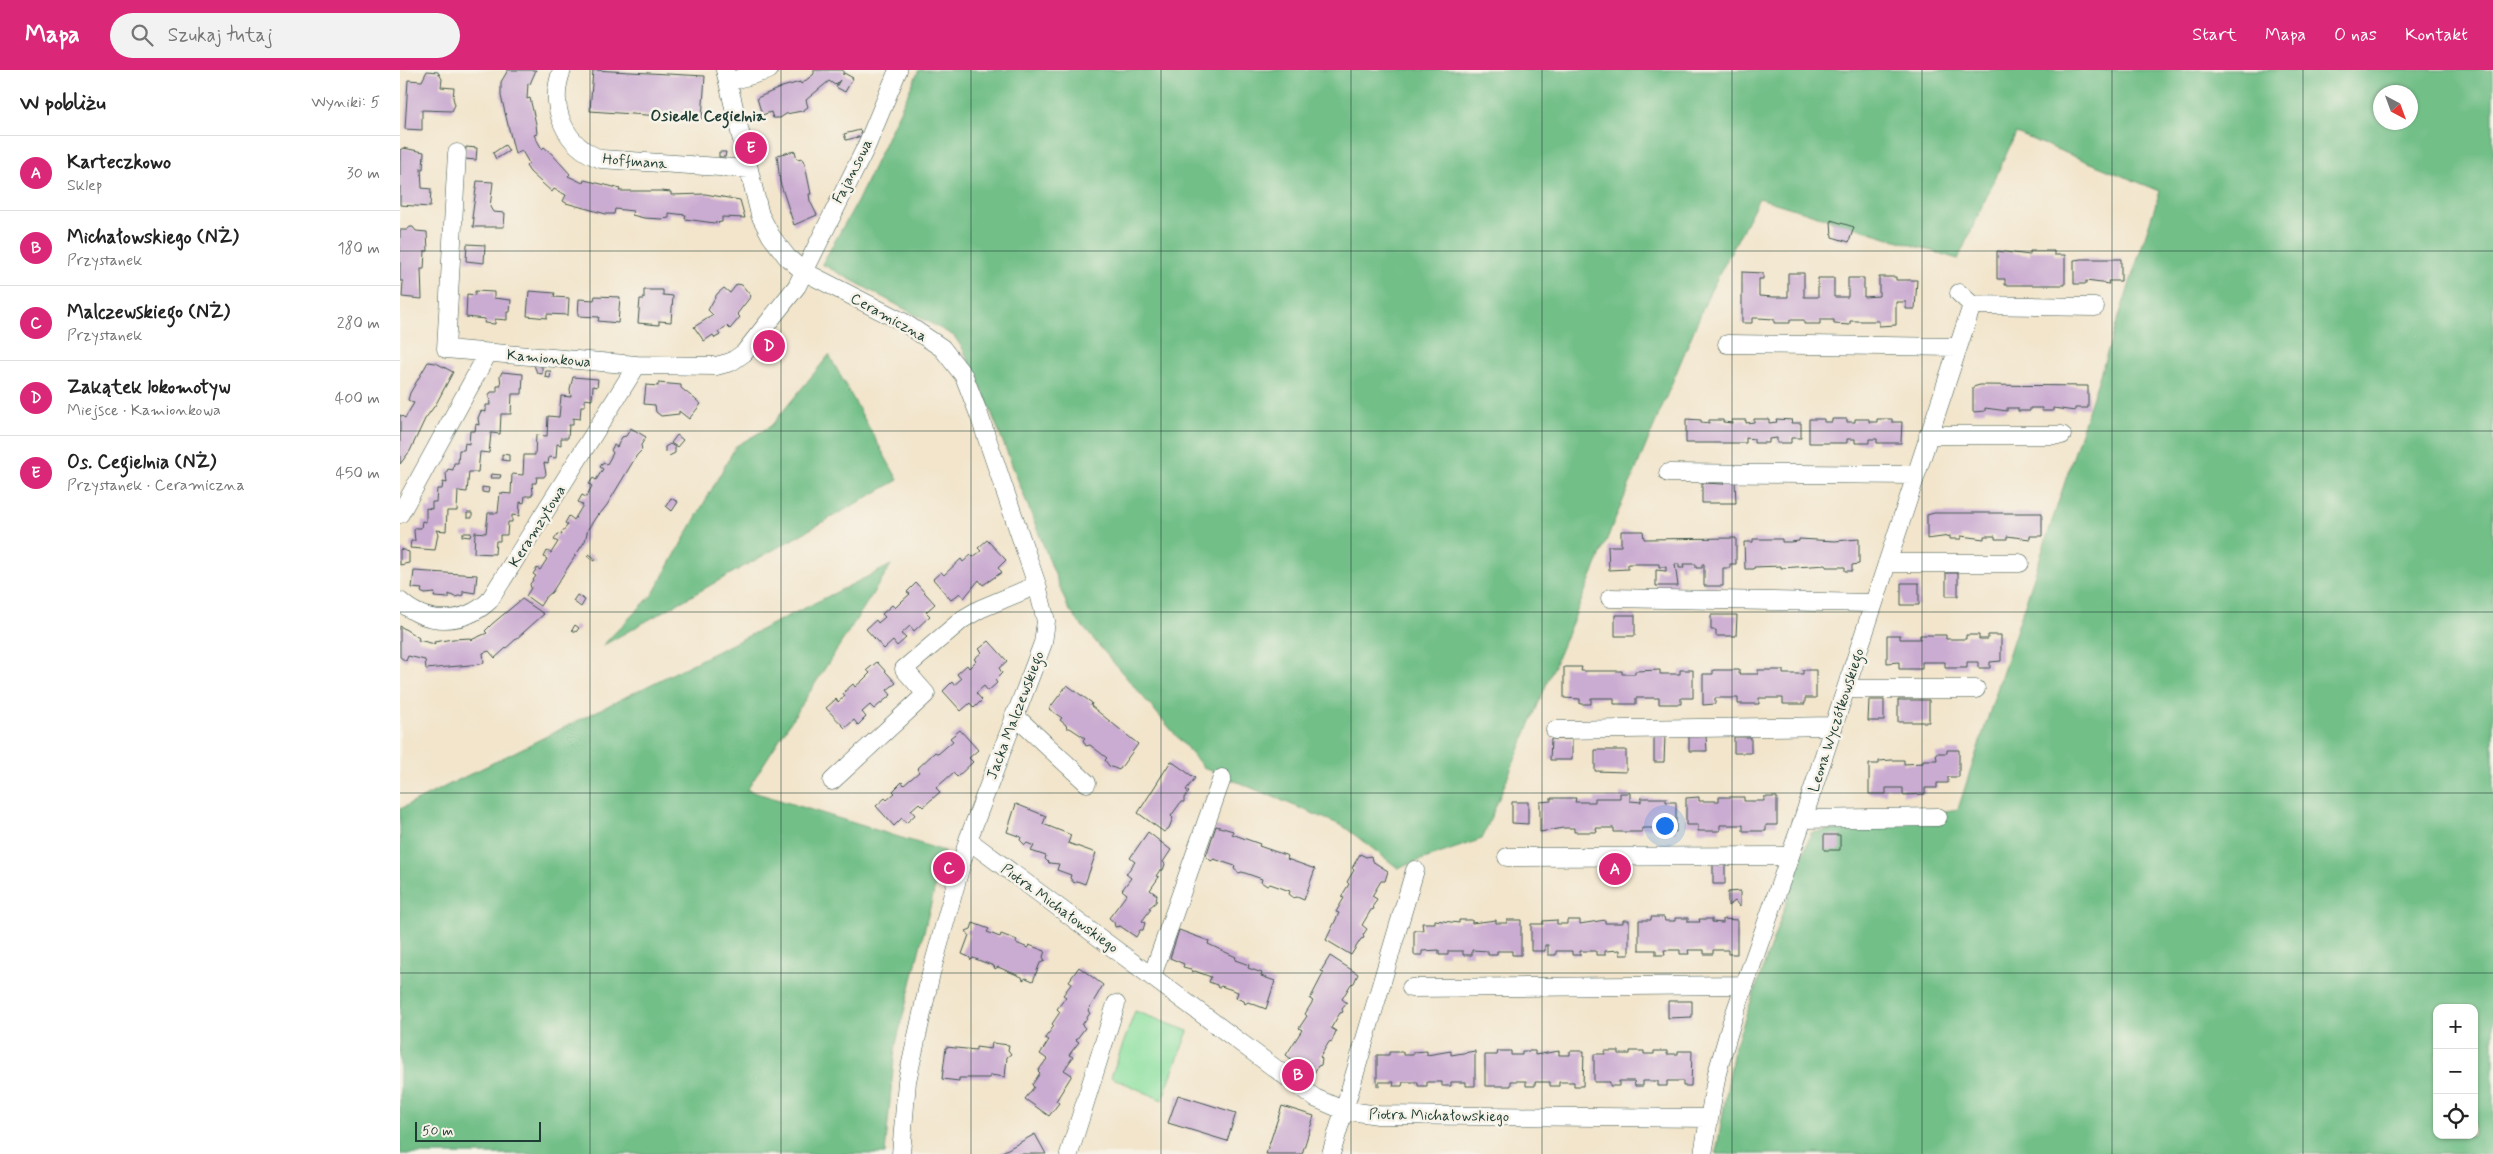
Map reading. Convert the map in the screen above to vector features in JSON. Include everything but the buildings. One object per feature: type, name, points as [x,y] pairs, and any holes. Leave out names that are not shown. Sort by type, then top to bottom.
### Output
[{"type":"street","name":"Hoffmana","points":[[562,70],[557,83],[562,125],[578,148],[589,155],[601,159],[749,169]]},
{"type":"street","points":[[726,76],[769,70]]},
{"type":"street","name":"Fajansowa","points":[[804,271],[866,147],[898,70]]},
{"type":"street","name":"Ceramiczna","points":[[726,76],[760,215],[767,229],[787,257],[804,271],[903,322],[942,348],[964,376],[1037,586]]},
{"type":"street","name":"Kamionkowa","points":[[457,153],[446,349],[637,365],[716,366],[731,362],[744,353],[784,304],[797,286],[804,271]]},
{"type":"street","points":[[1959,293],[1972,305],[2095,307]]},
{"type":"street","name":"Leona Wyczółkowskiego","points":[[1703,1154],[1721,1058],[1744,985],[1803,819],[1972,305]]},
{"type":"street","points":[[1727,344],[1957,347]]},
{"type":"street","points":[[400,514],[488,353]]},
{"type":"street","name":"Keramzytowa","points":[[400,601],[414,612],[440,620],[457,619],[471,615],[489,601],[637,365]]},
{"type":"street","points":[[1928,436],[2062,435]]},
{"type":"street","points":[[1668,473],[1915,475]]},
{"type":"street","points":[[1887,563],[2020,563]]},
{"type":"street","points":[[832,780],[926,694],[904,669],[964,619],[980,609],[1037,586]]},
{"type":"street","name":"Jacka Malczewskiego","points":[[901,1154],[907,1081],[931,973],[968,840],[1046,629],[1037,586]]},
{"type":"street","points":[[1610,598],[1873,603]]},
{"type":"street","points":[[1846,689],[1976,690]]},
{"type":"street","points":[[1014,716],[1087,783]]},
{"type":"street","points":[[1555,730],[1834,726]]},
{"type":"street","points":[[1152,976],[1222,778]]},
{"type":"street","points":[[1803,819],[1938,817]]},
{"type":"street","name":"Piotra Michałowskiego","points":[[968,840],[1315,1098],[1343,1110],[1378,1115],[1709,1118]]},
{"type":"street","points":[[1507,857],[1790,856]]},
{"type":"street","points":[[1331,1154],[1415,870]]},
{"type":"street","points":[[1411,988],[1744,985]]},
{"type":"street","points":[[1069,1154],[1116,1004]]},
{"type":"green space","points":[[919,70],[2493,70],[2493,1154],[1716,1154],[1734,1049],[1811,833],[1958,809],[2160,191],[2016,133],[1958,259],[1759,198],[1709,294],[1482,839],[1398,868],[1343,826],[1204,768],[1068,608],[985,396],[963,349],[954,336],[822,264],[857,202]]},
{"type":"green space","points":[[829,355],[898,480],[602,646],[653,594],[736,446],[771,426]]},
{"type":"green space","points":[[891,565],[747,790],[944,851],[895,1048],[885,1154],[400,1154],[400,809]]},
{"type":"green space","points":[[1135,1011],[1188,1031],[1162,1100],[1111,1077]]},
{"type":"place","name":"Os. Cegielnia (NŻ)","points":[[751,148]]},
{"type":"place","name":"Zakątek lokomotyw","points":[[769,346]]},
{"type":"place","name":"Malczewskiego (NŻ)","points":[[949,868]]},
{"type":"place","name":"Karteczkowo","points":[[1615,869]]},
{"type":"place","name":"Michałowskiego (NŻ)","points":[[1298,1075]]},
{"type":"district","name":"Osiedle Cegielnia","points":[[708,115]]}]
